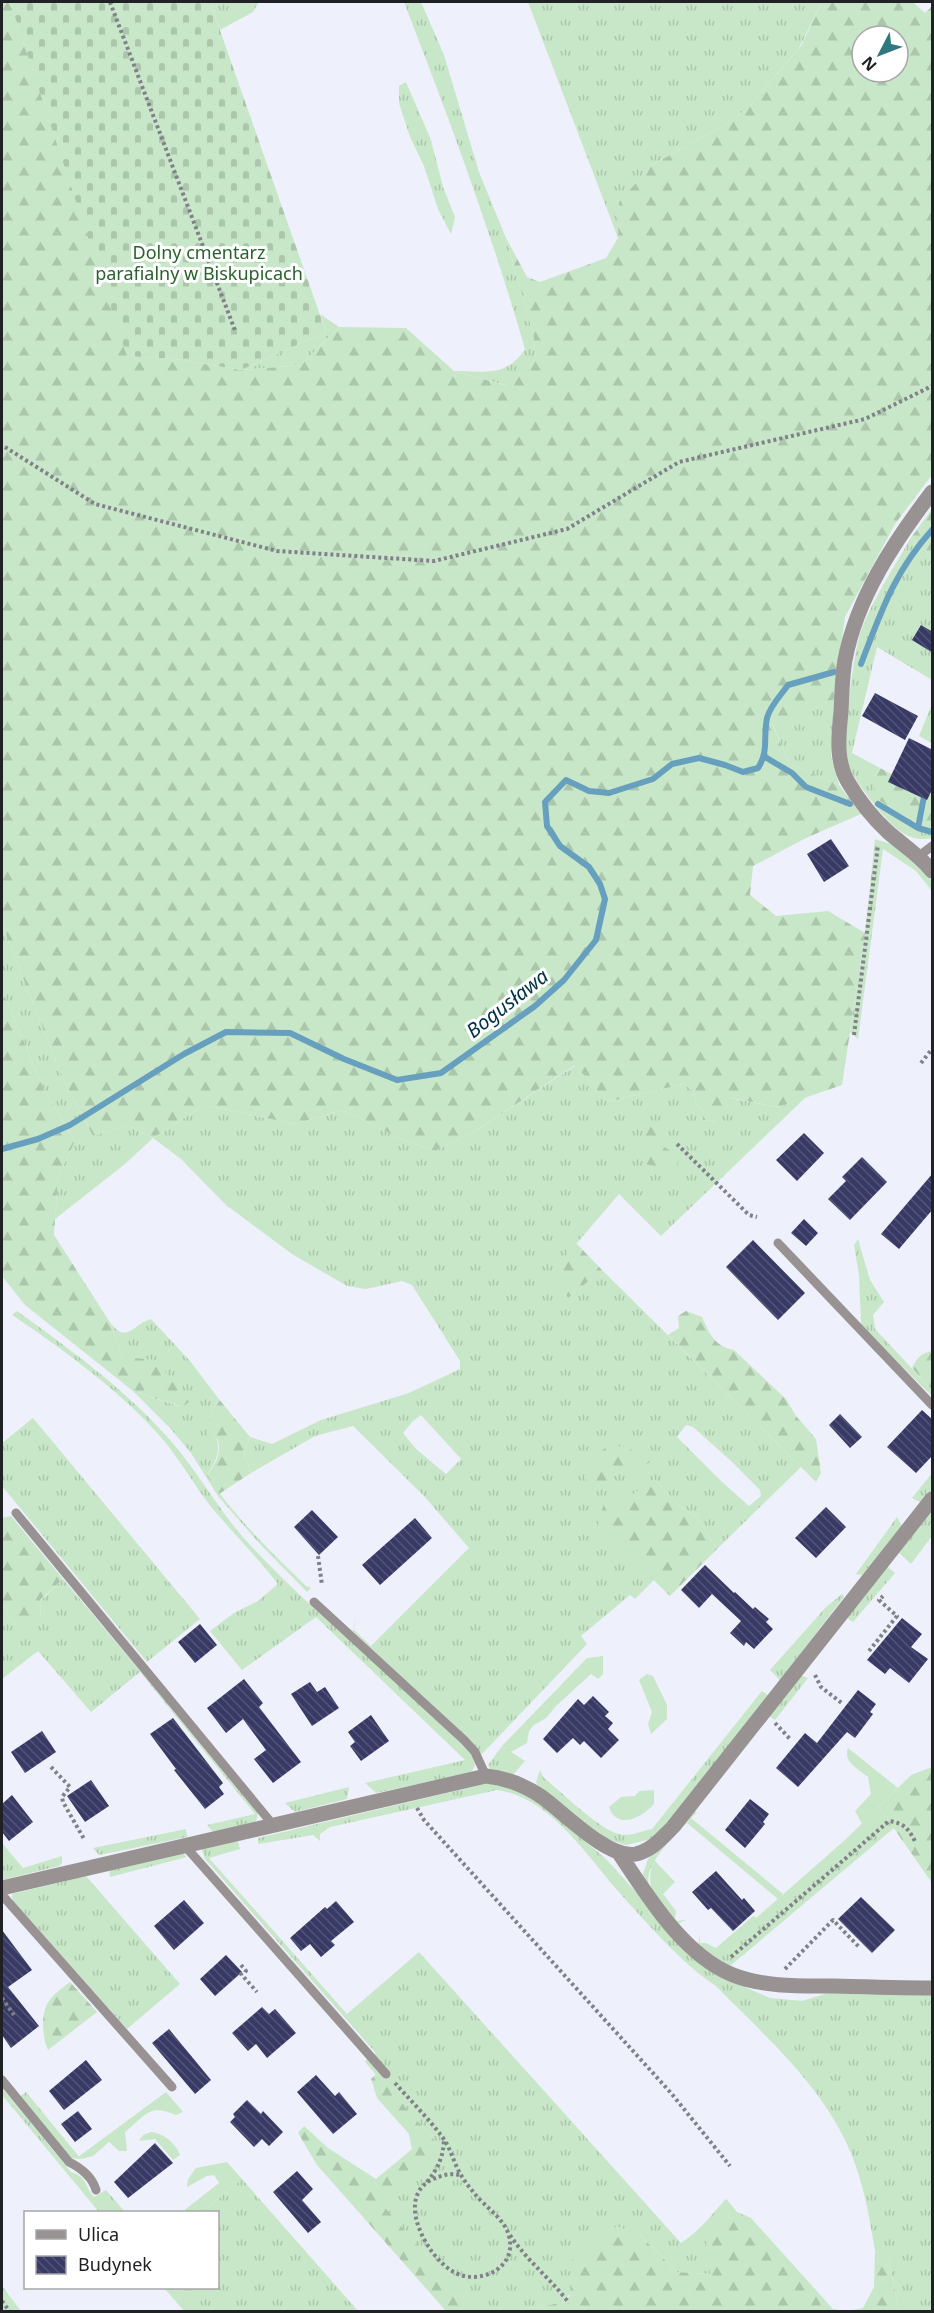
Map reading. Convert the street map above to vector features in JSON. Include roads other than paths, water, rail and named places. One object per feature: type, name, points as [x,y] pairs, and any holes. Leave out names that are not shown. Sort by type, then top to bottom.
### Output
[{"type":"street","points":[[933,492],[902,532],[879,570],[857,615],[844,662],[838,743],[841,764],[847,781],[879,823],[933,870]]},
{"type":"street","points":[[2,1888],[486,1776],[502,1778],[519,1784],[542,1797],[585,1833],[619,1853],[633,1855],[651,1849],[673,1827],[933,1499]]},
{"type":"street","points":[[619,1853],[666,1921],[683,1940],[731,1974],[753,1981],[778,1985],[933,1988]]},
{"type":"lane","points":[[919,856],[933,846]]},
{"type":"lane","points":[[778,1242],[933,1406]]},
{"type":"lane","points":[[16,1513],[274,1826]]},
{"type":"lane","points":[[314,1602],[476,1752],[486,1776]]},
{"type":"lane","points":[[185,1846],[386,2074]]},
{"type":"lane","points":[[2,1894],[172,2087]]},
{"type":"lane","points":[[2,2080],[69,2162],[81,2168],[94,2183],[96,2190]]},
{"type":"waterway","name":"Bogusława","points":[[861,664],[882,610],[898,577],[932,530]]},
{"type":"waterway","name":"Bogusława","points":[[2,1149],[38,1139],[70,1125],[184,1054],[226,1032],[290,1033],[344,1059],[397,1080],[441,1073],[535,1006],[564,980],[596,940],[605,899],[600,884],[589,867],[560,846],[547,826],[545,802],[566,780],[589,791],[609,793],[653,779],[672,764],[699,758],[743,772],[758,768],[765,750],[768,714],[788,685],[834,672]]},
{"type":"waterway","points":[[765,757],[792,773],[806,787],[850,804]]},
{"type":"waterway","points":[[918,828],[925,791]]},
{"type":"waterway","points":[[878,804],[918,828],[932,832]]},
{"type":"park label","name":"Dolny cmentarz parafialny w Biskupicach","points":[[199,262]]}]
